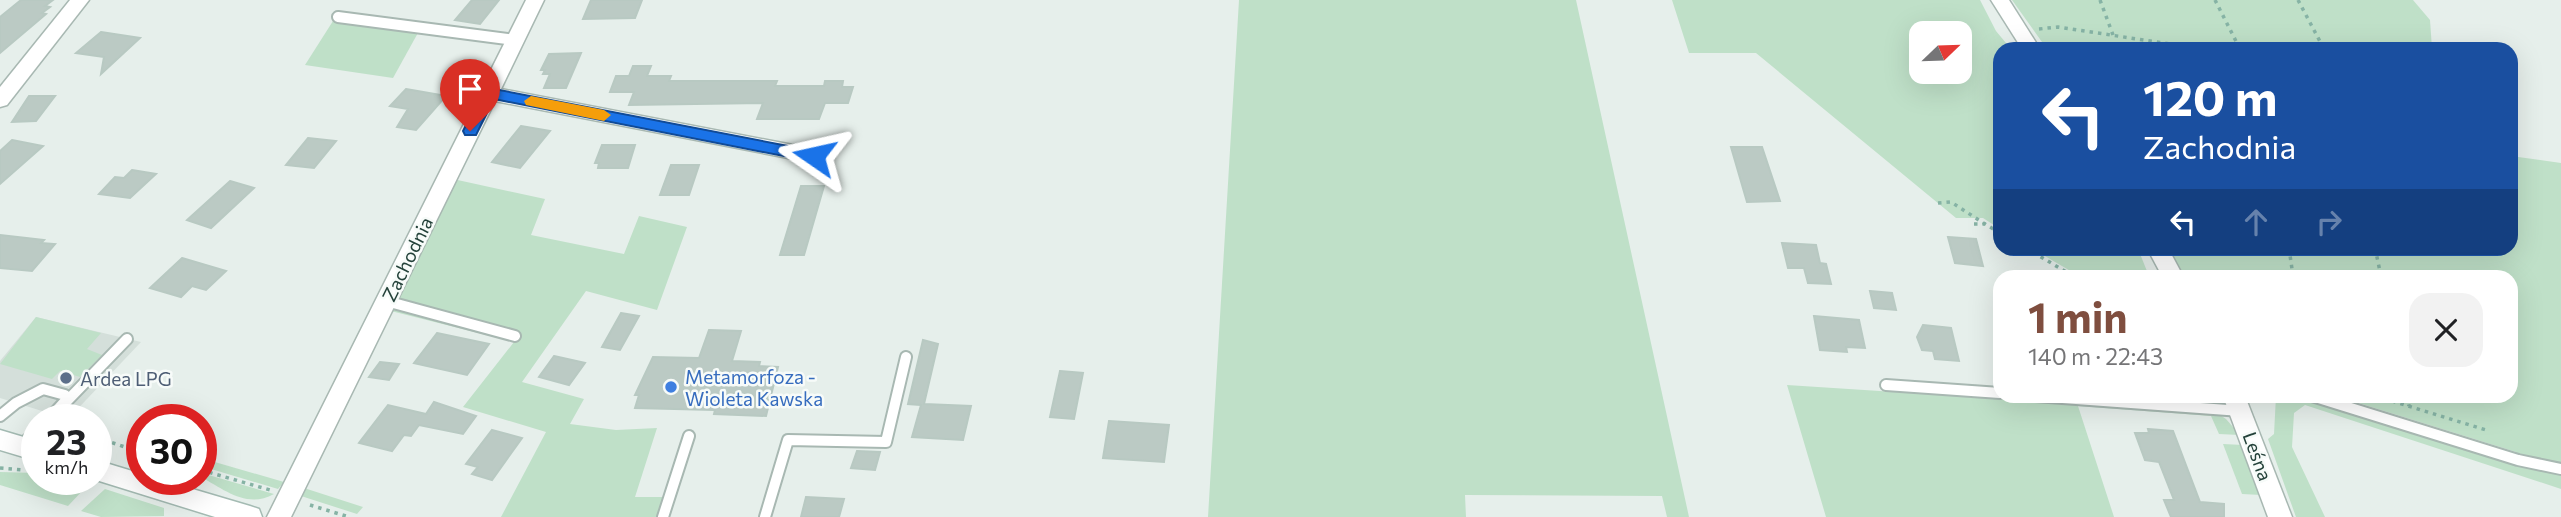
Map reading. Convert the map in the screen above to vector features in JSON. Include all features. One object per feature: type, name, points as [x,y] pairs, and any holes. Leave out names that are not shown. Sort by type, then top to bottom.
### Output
[{"type":"street","points":[[0,100],[80,0]]},
{"type":"street","name":"Zachodnia","points":[[279,517],[535,0]]},
{"type":"street","points":[[2000,0],[2027,42]]},
{"type":"street","points":[[489,93],[814,156]]},
{"type":"street","name":"Leśna","points":[[2238,403],[2280,517]]},
{"type":"street","points":[[112,475],[250,517]]},
{"type":"lane","points":[[338,17],[515,40]]},
{"type":"lane","points":[[386,301],[515,336]]},
{"type":"lane","points":[[65,403],[127,339]]},
{"type":"lane","points":[[765,517],[788,440],[886,442],[906,357]]},
{"type":"lane","points":[[1886,385],[1993,393]]},
{"type":"lane","points":[[0,416],[16,403],[43,389],[65,395],[65,403]]},
{"type":"lane","points":[[2335,403],[2518,460],[2561,469]]},
{"type":"lane","points":[[663,517],[689,436]]},
{"type":"path","points":[[2100,0],[2113,35]]},
{"type":"path","points":[[2215,0],[2236,42]]},
{"type":"path","points":[[2298,0],[2320,42]]},
{"type":"path","points":[[2030,30],[2058,27],[2158,42]]},
{"type":"path","points":[[1938,203],[1951,202],[1993,229]]},
{"type":"path","points":[[1974,224],[1985,224]]},
{"type":"path","points":[[2034,256],[2061,270]]},
{"type":"path","points":[[2399,403],[2486,430]]},
{"type":"path","points":[[0,468],[21,469]]},
{"type":"shaded area","points":[[36,317],[141,342],[82,404],[21,404],[0,398],[0,361]]},
{"type":"green space","points":[[1239,0],[1576,0],[1689,517],[1667,517],[1662,496],[1465,495],[1466,517],[1208,517]]},
{"type":"green space","points":[[1672,0],[1980,0],[1996,31],[2005,42],[1993,42],[1993,224],[1983,218],[1956,218],[1756,53],[1689,53]]},
{"type":"green space","points":[[2012,0],[2413,0],[2430,20],[2432,42],[2042,42]]},
{"type":"green space","points":[[333,21],[419,31],[393,78],[305,65]]},
{"type":"green space","points":[[2518,157],[2561,163],[2561,489],[2305,405],[2294,413],[2292,447],[2325,517],[2296,517],[2268,439],[2274,434],[2276,403],[2322,403],[2519,464],[2516,452],[2358,403],[2518,403],[2518,270],[2180,270],[2171,256],[2518,256]]},
{"type":"green space","points":[[453,179],[545,199],[531,235],[624,254],[639,216],[687,227],[657,310],[586,291],[522,382],[584,399],[570,424],[616,430],[657,428],[635,497],[663,497],[657,517],[501,517],[546,432],[463,407],[514,342],[391,311]]},
{"type":"green space","points":[[2045,256],[2141,256],[2147,270],[2069,270]]},
{"type":"green space","points":[[36,317],[101,333],[87,349],[102,355],[80,377],[60,371],[52,379],[0,364]]},
{"type":"green space","points":[[1787,385],[1993,398],[1993,403],[2063,403],[2217,413],[2240,435],[2219,434],[2211,416],[2078,406],[2114,517],[1826,517]]},
{"type":"green space","points":[[2223,444],[2243,445],[2261,495],[2242,494]]},
{"type":"green space","points":[[217,463],[284,482],[278,489],[217,471]]},
{"type":"green space","points":[[0,472],[21,473],[21,491],[0,485]]},
{"type":"green space","points":[[217,478],[274,494],[264,498],[245,499],[219,487]]},
{"type":"green space","points":[[304,488],[363,507],[357,514],[301,496]]},
{"type":"green space","points":[[112,491],[164,508],[164,516],[101,517],[81,511],[98,495],[112,495]]},
{"type":"green space","points":[[32,495],[78,495],[68,506]]},
{"type":"building","points":[[21,0],[53,0],[45,6],[50,7],[42,13],[46,14],[0,53],[0,17]]},
{"type":"building","points":[[472,0],[499,0],[480,24],[455,20]]},
{"type":"building","points":[[591,0],[642,0],[635,18],[583,19]]},
{"type":"building","points":[[101,32],[140,38],[101,74],[104,57],[76,53]]},
{"type":"building","points":[[581,53],[566,88],[544,88],[550,74],[543,74],[545,70],[541,70],[549,54]]},
{"type":"building","points":[[633,66],[651,66],[647,76],[671,76],[669,81],[777,81],[775,86],[824,86],[825,81],[843,81],[842,87],[853,87],[848,103],[825,103],[819,119],[757,119],[763,103],[629,105],[634,92],[610,92],[616,76],[629,76]]},
{"type":"building","points":[[406,89],[446,96],[416,130],[397,127],[408,109],[390,106]]},
{"type":"building","points":[[29,96],[55,96],[36,121],[12,122]]},
{"type":"building","points":[[521,126],[550,131],[520,168],[492,162]]},
{"type":"building","points":[[308,138],[336,141],[314,168],[286,165]]},
{"type":"building","points":[[12,140],[43,146],[0,184],[0,151]]},
{"type":"building","points":[[602,145],[635,145],[628,168],[598,168],[599,163],[595,163]]},
{"type":"building","points":[[1731,147],[1762,147],[1780,201],[1747,202]]},
{"type":"building","points":[[671,165],[699,165],[689,195],[660,195]]},
{"type":"building","points":[[132,170],[156,174],[130,198],[99,194],[115,177],[124,178]]},
{"type":"building","points":[[230,181],[254,188],[211,228],[187,220]]},
{"type":"building","points":[[801,186],[824,186],[804,255],[780,255]]},
{"type":"building","points":[[0,235],[44,240],[41,243],[55,244],[32,271],[0,268]]},
{"type":"building","points":[[1948,237],[1976,239],[1983,266],[1955,263]]},
{"type":"building","points":[[1782,243],[1816,245],[1820,263],[1826,264],[1831,284],[1808,283],[1804,268],[1788,268]]},
{"type":"building","points":[[182,258],[226,271],[206,290],[192,286],[181,297],[150,288]]},
{"type":"building","points":[[1870,291],[1892,293],[1896,310],[1874,308]]},
{"type":"building","points":[[621,313],[639,316],[620,350],[602,347]]},
{"type":"building","points":[[1814,316],[1859,320],[1865,348],[1846,347],[1847,352],[1820,350]]},
{"type":"building","points":[[1923,325],[1951,328],[1959,361],[1935,359],[1933,351],[1922,350],[1917,337]]},
{"type":"building","points":[[709,330],[741,331],[732,361],[760,362],[759,366],[778,367],[766,416],[714,414],[715,410],[635,408],[639,395],[635,395],[653,357],[699,358]]},
{"type":"building","points":[[437,333],[489,344],[467,375],[414,363]]},
{"type":"building","points":[[923,340],[938,344],[924,404],[971,406],[963,440],[912,437],[921,405],[908,404]]},
{"type":"building","points":[[554,356],[585,363],[569,385],[539,377]]},
{"type":"building","points":[[380,362],[399,364],[389,380],[369,377]]},
{"type":"building","points":[[1060,371],[1083,373],[1074,419],[1050,417]]},
{"type":"building","points":[[434,402],[476,416],[463,434],[419,425],[411,436],[404,435],[392,451],[359,443],[388,405],[426,414]]},
{"type":"building","points":[[1109,421],[1169,425],[1164,462],[1103,458]]},
{"type":"building","points":[[2148,429],[2173,431],[2200,502],[2224,504],[2224,517],[2171,517],[2164,500],[2174,500],[2159,462],[2145,460],[2135,433],[2149,433]]},
{"type":"building","points":[[492,430],[522,438],[492,480],[472,474],[478,467],[466,464]]},
{"type":"building","points":[[857,451],[880,452],[875,470],[851,468]]},
{"type":"building","points":[[806,497],[844,499],[839,517],[801,517]]},
{"type":"slow traffic","points":[[531,101],[604,115]]},
{"type":"place","name":"Ardea LPG","points":[[66,378]]},
{"type":"place","name":"Metamorfoza - Wioleta Kawska","points":[[671,387]]},
{"type":"route","points":[[470,131],[489,93],[814,156]]}]
